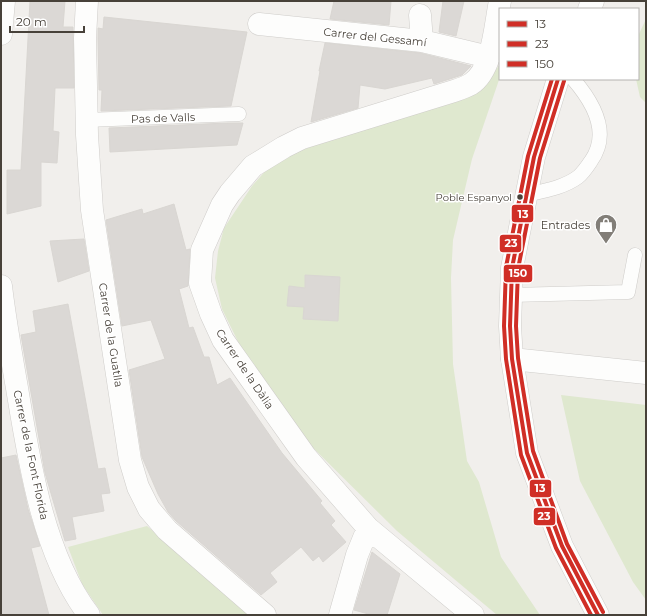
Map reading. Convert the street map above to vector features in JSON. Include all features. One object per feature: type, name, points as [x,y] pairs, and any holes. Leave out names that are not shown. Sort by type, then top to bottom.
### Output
[{"type":"street","points":[[1,34],[4,1]]},
{"type":"street","name":"Carrer de la Guatlla","points":[[87,1],[85,38],[87,120],[92,210],[130,460],[138,487],[149,509],[167,530],[265,615]]},
{"type":"street","name":"Carrer de la Dàlia","points":[[473,615],[368,528],[306,457],[223,340],[211,314],[200,283],[202,250],[212,226],[230,193],[253,166],[268,156],[302,138],[454,91],[472,83],[484,70],[489,57],[500,1]]},
{"type":"street","points":[[420,15],[422,41]]},
{"type":"street","name":"Carrer del Gessamí","points":[[259,24],[422,41],[489,57]]},
{"type":"street","points":[[558,80],[534,157],[512,268],[510,326],[512,359],[527,453],[562,546],[598,615]]},
{"type":"street","name":"Carrer de la Font Florida","points":[[1,286],[24,431],[43,513],[54,549],[70,587],[89,615]]},
{"type":"street","points":[[512,359],[646,373]]},
{"type":"street","points":[[340,615],[358,555],[368,528]]},
{"type":"lane","points":[[526,195],[551,190],[577,177],[597,153],[601,136],[593,106],[574,80]]},
{"type":"lane","name":"Pas de Valls","points":[[87,120],[239,114]]},
{"type":"lane","points":[[511,295],[628,292],[635,255]]},
{"type":"green space","points":[[646,19],[646,103],[640,97],[636,80],[639,80],[639,34]]},
{"type":"green space","points":[[499,65],[499,80],[472,159],[453,240],[451,278],[453,364],[467,461],[479,482],[501,557],[540,615],[497,615],[397,531],[297,432],[250,366],[222,309],[215,278],[218,251],[224,228],[252,186],[268,168],[300,151],[335,137],[403,117],[481,90]]},
{"type":"green space","points":[[561,395],[646,405],[646,600],[633,582],[580,481]]},
{"type":"green space","points":[[147,526],[253,615],[103,615],[82,584],[68,547]]},
{"type":"building","points":[[30,1],[65,1],[63,27],[73,27],[74,88],[55,88],[53,131],[59,132],[57,163],[41,162],[41,206],[7,214],[7,170],[21,170]]},
{"type":"building","points":[[334,1],[391,1],[389,25],[330,19]]},
{"type":"building","points":[[443,1],[464,1],[456,36],[439,32]]},
{"type":"building","points":[[104,17],[247,32],[231,106],[101,111],[102,90],[99,90],[98,28],[103,29]]},
{"type":"building","points":[[325,43],[420,53],[471,66],[462,75],[434,84],[432,78],[385,89],[360,85],[358,108],[311,122]]},
{"type":"building","points":[[243,123],[237,145],[110,152],[109,128]]},
{"type":"building","points":[[174,204],[186,250],[190,249],[188,286],[179,289],[189,328],[193,327],[204,357],[209,357],[217,385],[230,378],[282,453],[322,501],[320,503],[335,521],[331,525],[346,542],[323,562],[319,556],[313,561],[301,547],[270,573],[277,582],[261,595],[176,521],[168,512],[158,494],[142,457],[129,370],[165,359],[151,320],[122,326],[106,220],[142,209],[143,214]]},
{"type":"building","points":[[84,239],[89,271],[58,282],[50,241]]},
{"type":"building","points":[[305,275],[340,277],[338,321],[303,319],[304,307],[287,306],[289,286],[305,288]]},
{"type":"building","points":[[68,304],[98,469],[105,468],[110,493],[101,494],[104,511],[72,517],[76,539],[65,541],[45,473],[21,335],[36,332],[33,311]]},
{"type":"building","points":[[16,455],[28,509],[40,546],[31,548],[49,615],[1,615],[1,458]]},
{"type":"building","points":[[372,552],[400,574],[387,615],[372,615],[354,610]]},
{"type":"transit line","name":"23","points":[[552,80],[528,156],[506,267],[504,326],[506,359],[521,455],[556,548],[591,615]]},
{"type":"transit line","name":"13","points":[[558,80],[534,157],[512,268],[510,326],[512,359],[527,453],[562,546],[598,615]]},
{"type":"transit line","name":"150","points":[[564,81],[540,158],[518,269],[516,326],[518,358],[533,451],[567,544],[603,612]]},
{"type":"place","name":"Poble Espanyol","points":[[520,197]]},
{"type":"place","name":"Entrades","points":[[606,244]]}]
